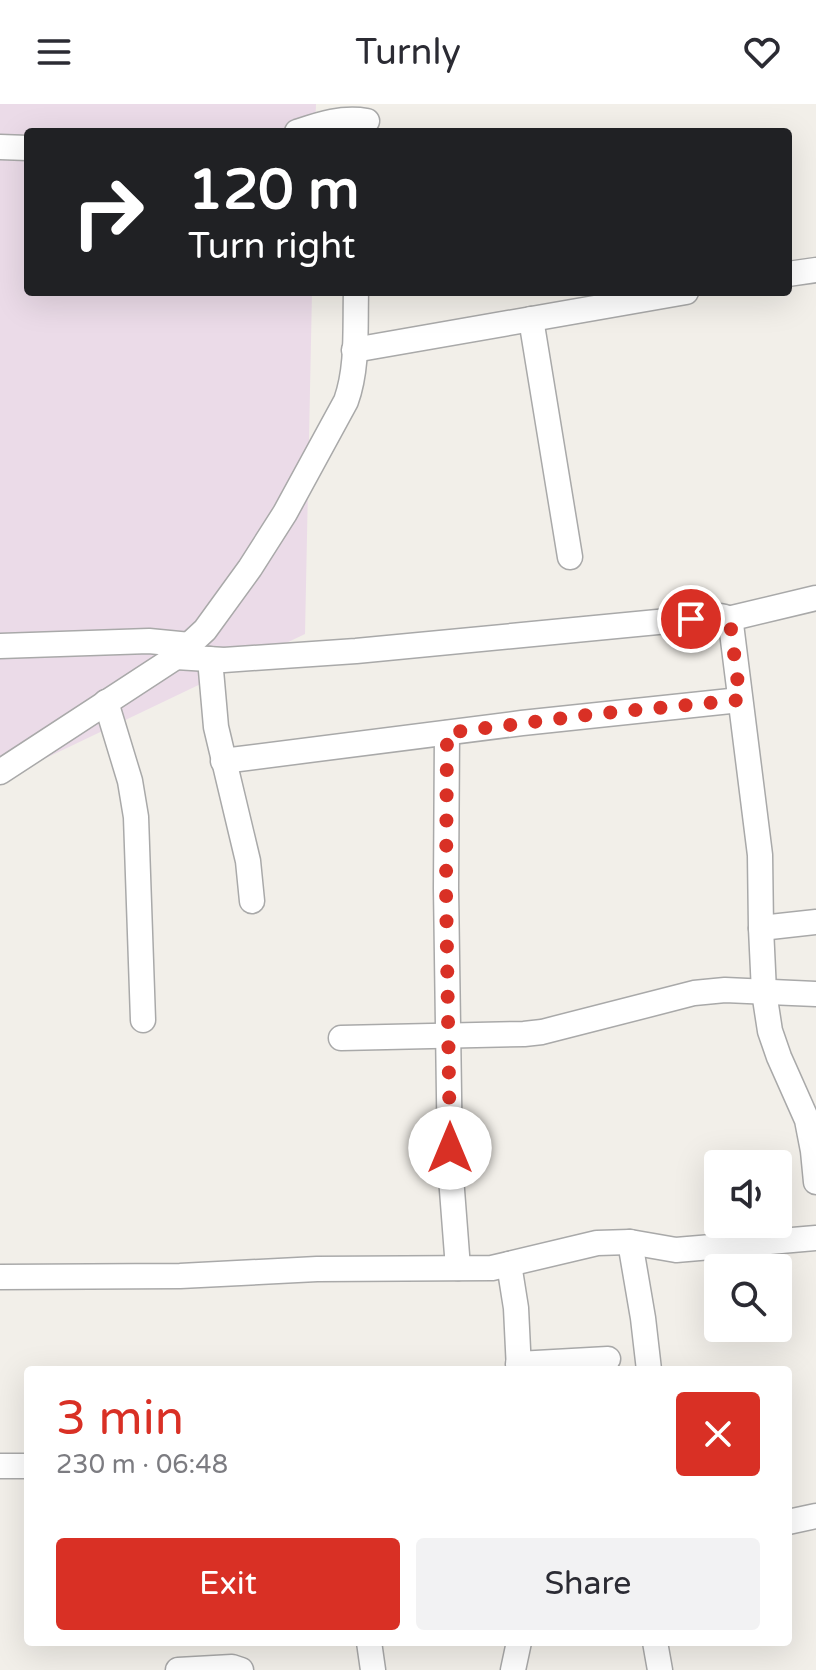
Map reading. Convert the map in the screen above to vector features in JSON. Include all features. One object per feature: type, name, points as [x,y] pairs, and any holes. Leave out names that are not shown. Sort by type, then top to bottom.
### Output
[{"type":"street","points":[[304,128],[332,112],[353,119],[367,119]]},
{"type":"street","points":[[0,147],[24,148]]},
{"type":"street","points":[[792,273],[816,270]]},
{"type":"street","points":[[0,772],[106,702],[192,654],[285,513],[346,401],[351,388],[356,296]]},
{"type":"street","points":[[354,350],[663,296]]},
{"type":"street","points":[[531,319],[570,557]]},
{"type":"street","points":[[0,646],[149,641],[192,654],[356,651],[720,616],[728,619],[816,598]]},
{"type":"street","points":[[728,619],[760,855],[764,992],[770,1031],[779,1057],[811,1119],[816,1182]]},
{"type":"street","points":[[192,654],[216,727],[248,861],[252,901]]},
{"type":"street","points":[[223,761],[606,713],[740,700]]},
{"type":"street","points":[[106,702],[130,781],[136,817],[143,1020]]},
{"type":"street","points":[[447,733],[450,1178],[458,1268]]},
{"type":"street","points":[[761,928],[816,922]]},
{"type":"street","points":[[341,1038],[524,1034],[694,993],[725,990],[816,994]]},
{"type":"street","points":[[0,1277],[492,1268],[597,1243],[630,1242],[676,1250],[816,1238]]},
{"type":"street","points":[[630,1242],[649,1366]]},
{"type":"street","points":[[509,1264],[516,1308],[518,1366]]},
{"type":"street","points":[[529,1366],[608,1359]]},
{"type":"street","points":[[0,1466],[24,1466]]},
{"type":"street","points":[[792,1521],[816,1516]]},
{"type":"street","points":[[370,1646],[373,1670]]},
{"type":"street","points":[[513,1670],[518,1646]]},
{"type":"street","points":[[656,1646],[660,1670]]},
{"type":"street","points":[[178,1670],[232,1667],[241,1670]]},
{"type":"shaded area","points":[[0,104],[316,104],[315,128],[24,128],[24,296],[312,296],[305,634],[0,780]]},
{"type":"route","points":[[450,1148],[447,733],[740,700],[730,622],[720,616],[691,619]]}]
